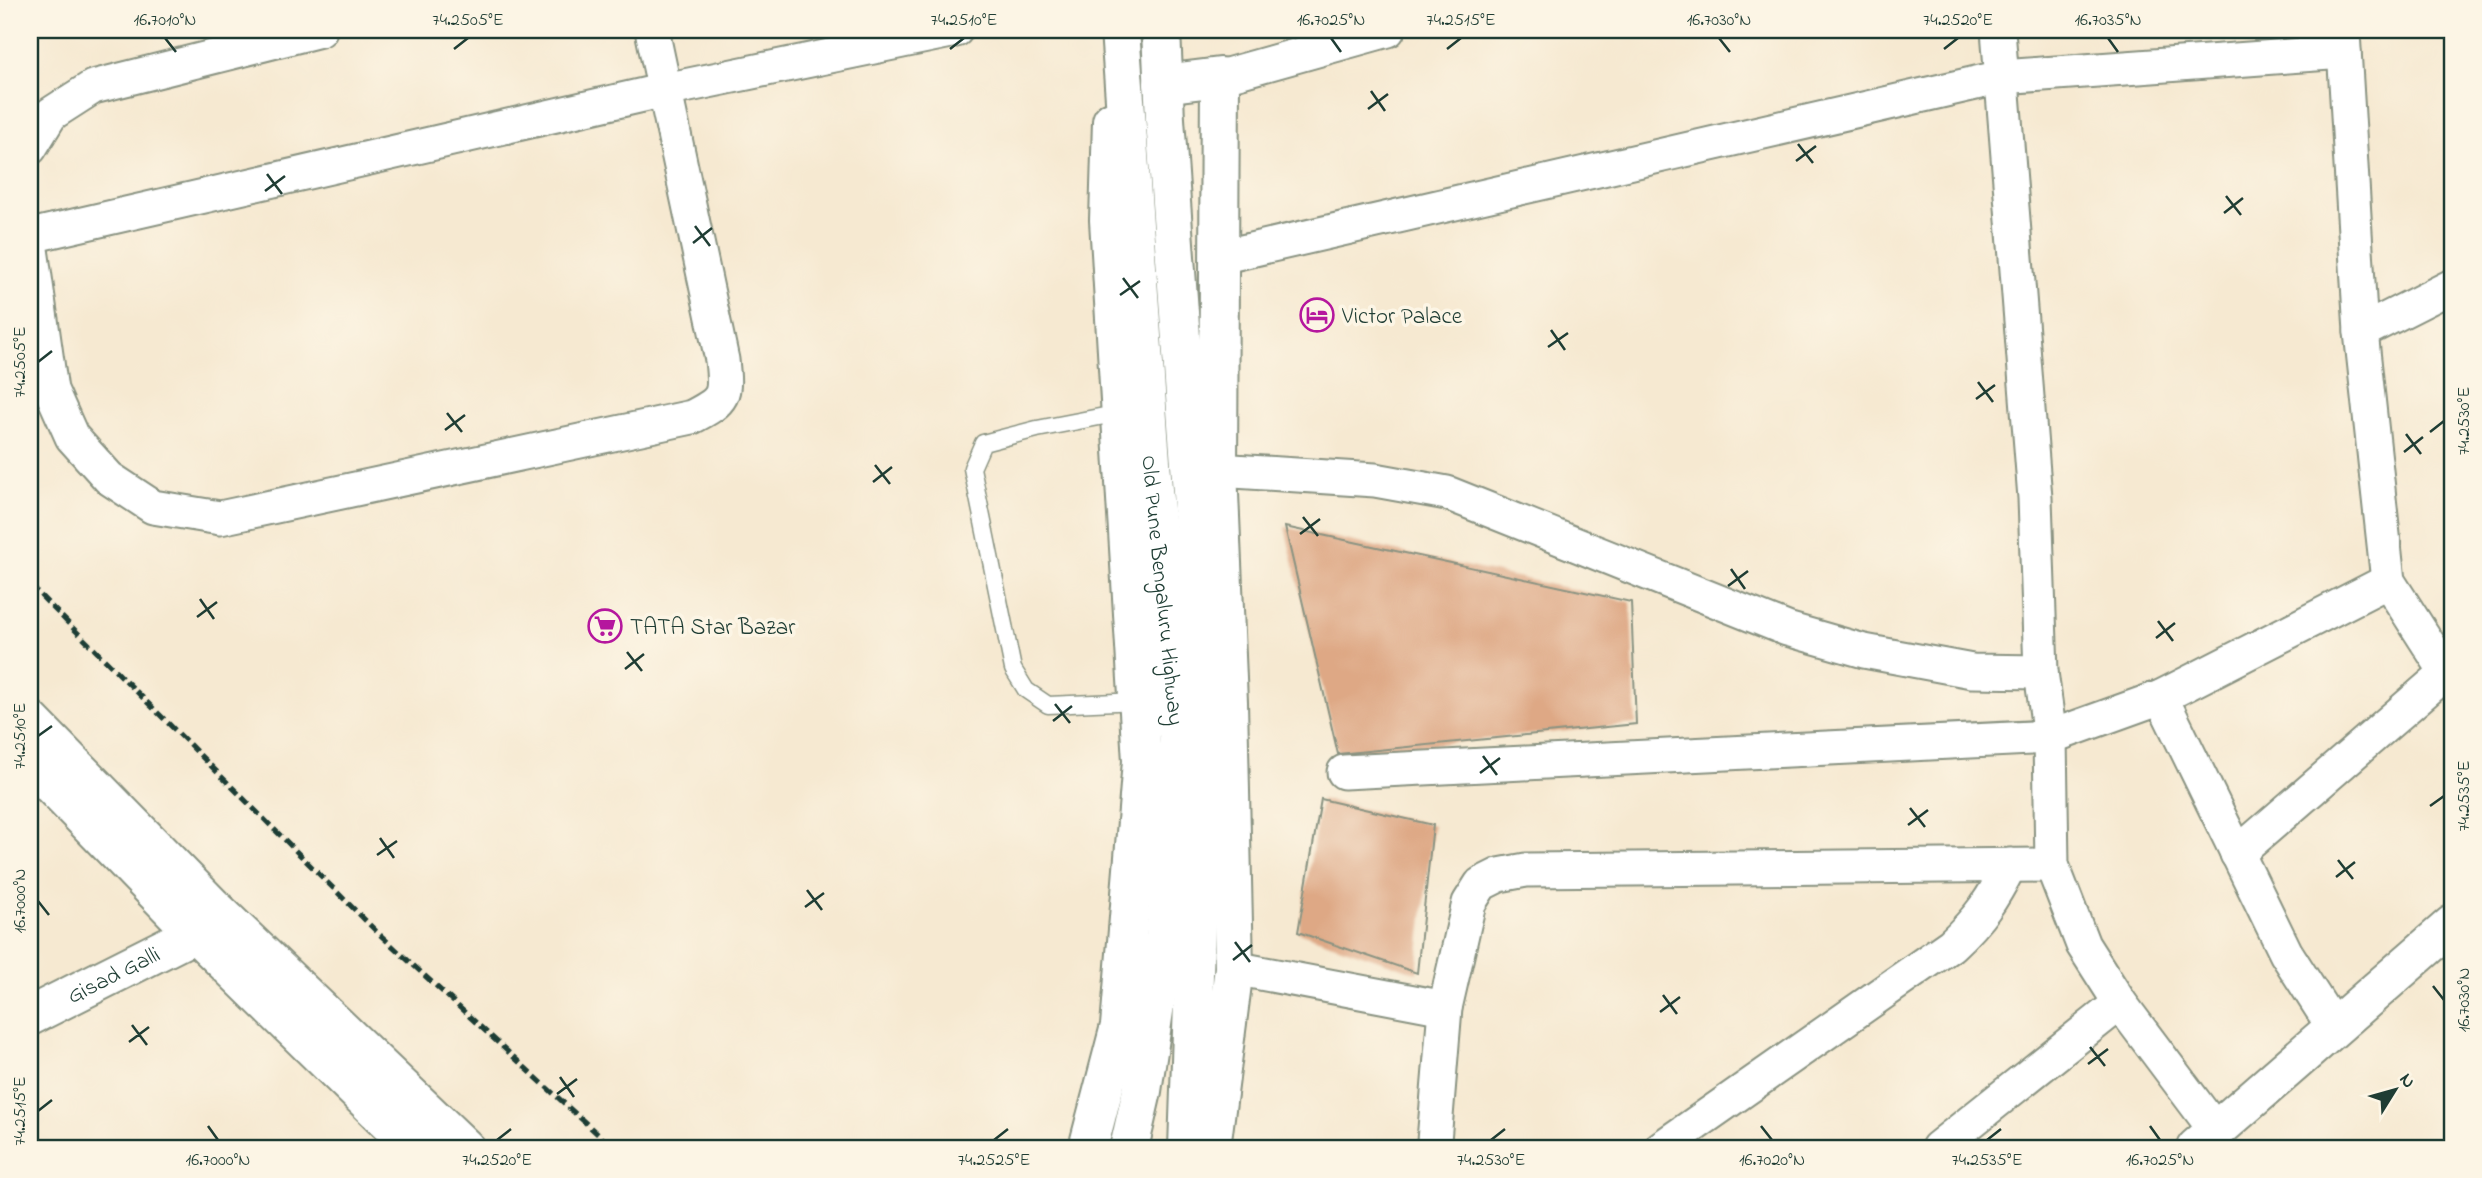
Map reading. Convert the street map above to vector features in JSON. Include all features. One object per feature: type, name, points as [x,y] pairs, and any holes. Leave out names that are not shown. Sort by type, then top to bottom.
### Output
[{"type":"main road","name":"Old Pune Bengaluru Highway","points":[[1120,30],[1153,490],[1178,743],[1165,937],[1142,1091],[1129,1148]]},
{"type":"main road","name":"Old Pune Bengaluru Highway","points":[[1161,30],[1208,754],[1196,916],[1188,1148]]},
{"type":"main road","points":[[1088,1148],[1120,1026],[1142,761],[1109,220],[1113,108],[1124,76]]},
{"type":"main road","points":[[1164,102],[1220,77],[1218,470],[1228,702],[1234,968],[1210,1148]]},
{"type":"main road","points":[[30,720],[212,906],[465,1148]]},
{"type":"main road","points":[[30,763],[195,933],[415,1148]]},
{"type":"main road","points":[[2206,1140],[2452,925]]},
{"type":"main road","name":"Gisad Galli","points":[[30,1016],[195,933]]},
{"type":"street","points":[[30,148],[51,114],[93,87],[320,30]]},
{"type":"street","points":[[30,242],[51,390],[72,437],[108,478],[153,507],[220,518],[692,417],[715,405],[725,388],[722,360],[652,30]]},
{"type":"street","points":[[30,236],[665,90],[956,30]]},
{"type":"street","points":[[1220,77],[1388,30]]},
{"type":"street","points":[[1998,30],[2035,498],[2041,673],[2050,737],[2052,865],[2083,945],[2206,1140]]},
{"type":"street","points":[[1220,257],[2002,77],[2343,41],[2361,332],[2388,581],[2449,677],[2237,854]]},
{"type":"street","points":[[2361,332],[2452,286]]},
{"type":"street","points":[[1218,470],[1375,480],[1447,493],[1787,629],[1864,651],[1972,671],[2041,673]]},
{"type":"street","points":[[1344,772],[2050,737],[2161,697],[2388,581]]},
{"type":"street","points":[[2161,697],[2286,953],[2334,1028]]},
{"type":"street","points":[[1661,1148],[1951,945],[1978,920],[2010,865]]},
{"type":"street","points":[[1437,1148],[1434,1141],[1445,1008],[1469,904],[1481,884],[1499,875],[1526,870],[2052,865]]},
{"type":"street","points":[[1234,968],[1445,1008]]},
{"type":"street","points":[[1938,1148],[2120,1003]]},
{"type":"lane","points":[[1121,413],[1037,429],[983,443],[972,468],[1013,669],[1026,690],[1048,705],[1139,701]]},
{"type":"building","points":[[1285,527],[1631,602],[1636,724],[1338,754]]},
{"type":"building","points":[[1321,799],[1433,825],[1417,973],[1298,932]]},
{"type":"railway","points":[[30,585],[376,931],[613,1148]]},
{"type":"place","name":"Victor Palace","points":[[1317,315]]},
{"type":"place","name":"TATA Star Bazar","points":[[605,626]]}]
